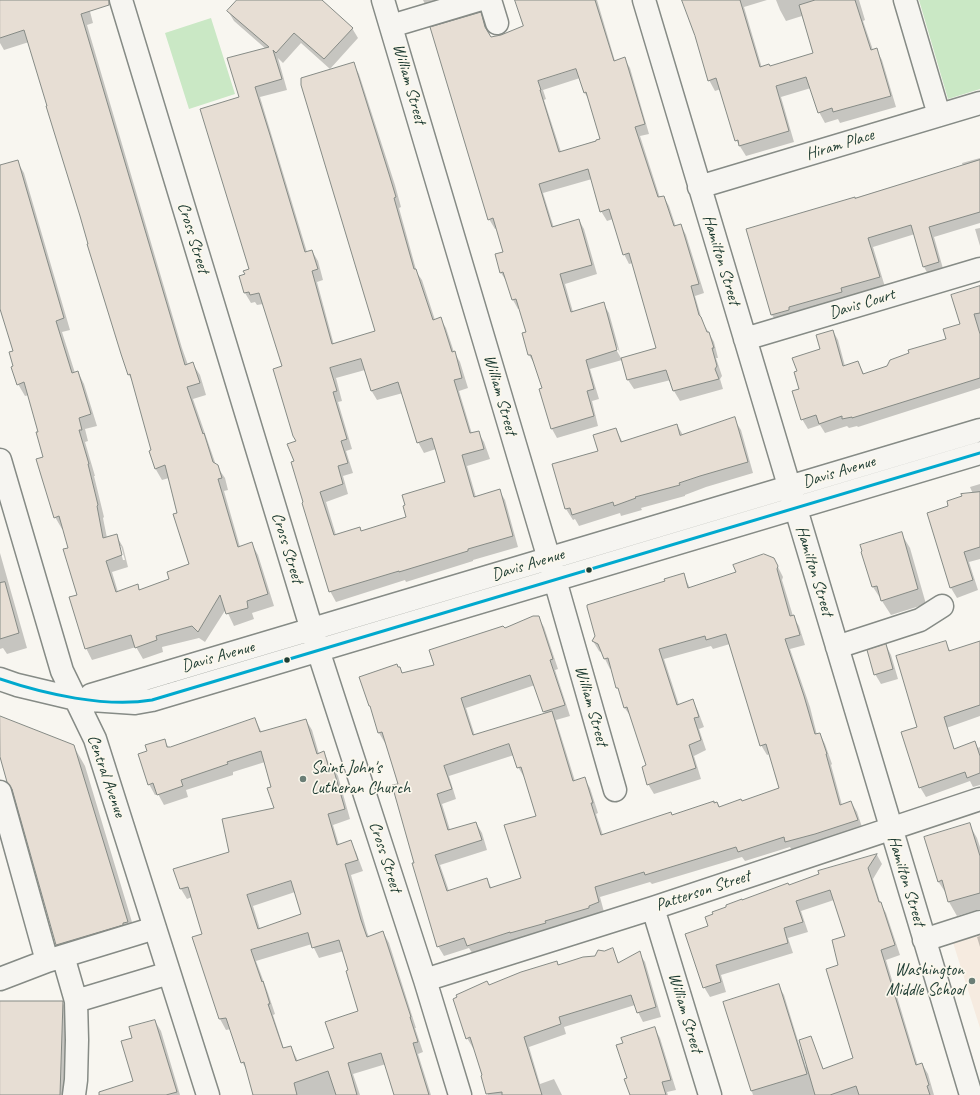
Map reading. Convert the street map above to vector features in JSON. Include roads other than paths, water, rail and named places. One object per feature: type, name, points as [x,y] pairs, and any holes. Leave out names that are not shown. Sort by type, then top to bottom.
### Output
[{"type":"street","name":"Cross Street","points":[[121,0],[318,650],[425,980],[460,1095]]},
{"type":"street","name":"William Street","points":[[383,0],[549,559],[615,790]]},
{"type":"street","points":[[391,26],[478,0]]},
{"type":"street","points":[[490,0],[497,23]]},
{"type":"street","name":"Hamilton Street","points":[[644,0],[890,828],[971,1095]]},
{"type":"street","points":[[905,0],[939,115]]},
{"type":"street","name":"Hiram Place","points":[[699,187],[980,103]]},
{"type":"street","name":"Davis Court","points":[[745,339],[980,269]]},
{"type":"street","name":"Davis Avenue","points":[[76,699],[980,430]]},
{"type":"street","name":"Davis Avenue","points":[[0,679],[17,685],[76,699],[135,703],[148,701],[980,453]]},
{"type":"street","name":"Central Avenue","points":[[0,463],[62,671],[95,739],[208,1095]]},
{"type":"street","points":[[836,647],[920,620],[942,606]]},
{"type":"street","points":[[0,792],[55,959],[76,1001],[77,1040],[74,1095]]},
{"type":"street","name":"Patterson Street","points":[[425,980],[653,908],[980,799]]},
{"type":"street","name":"William Street","points":[[653,908],[710,1095]]},
{"type":"street","points":[[924,940],[980,922]]},
{"type":"street","points":[[0,979],[55,959],[155,928]]},
{"type":"street","points":[[76,1001],[169,973]]},
{"type":"place","name":"Saint John's Lutheran Church","points":[[303,779]]},
{"type":"place","name":"Washington Middle School","points":[[972,981]]}]
